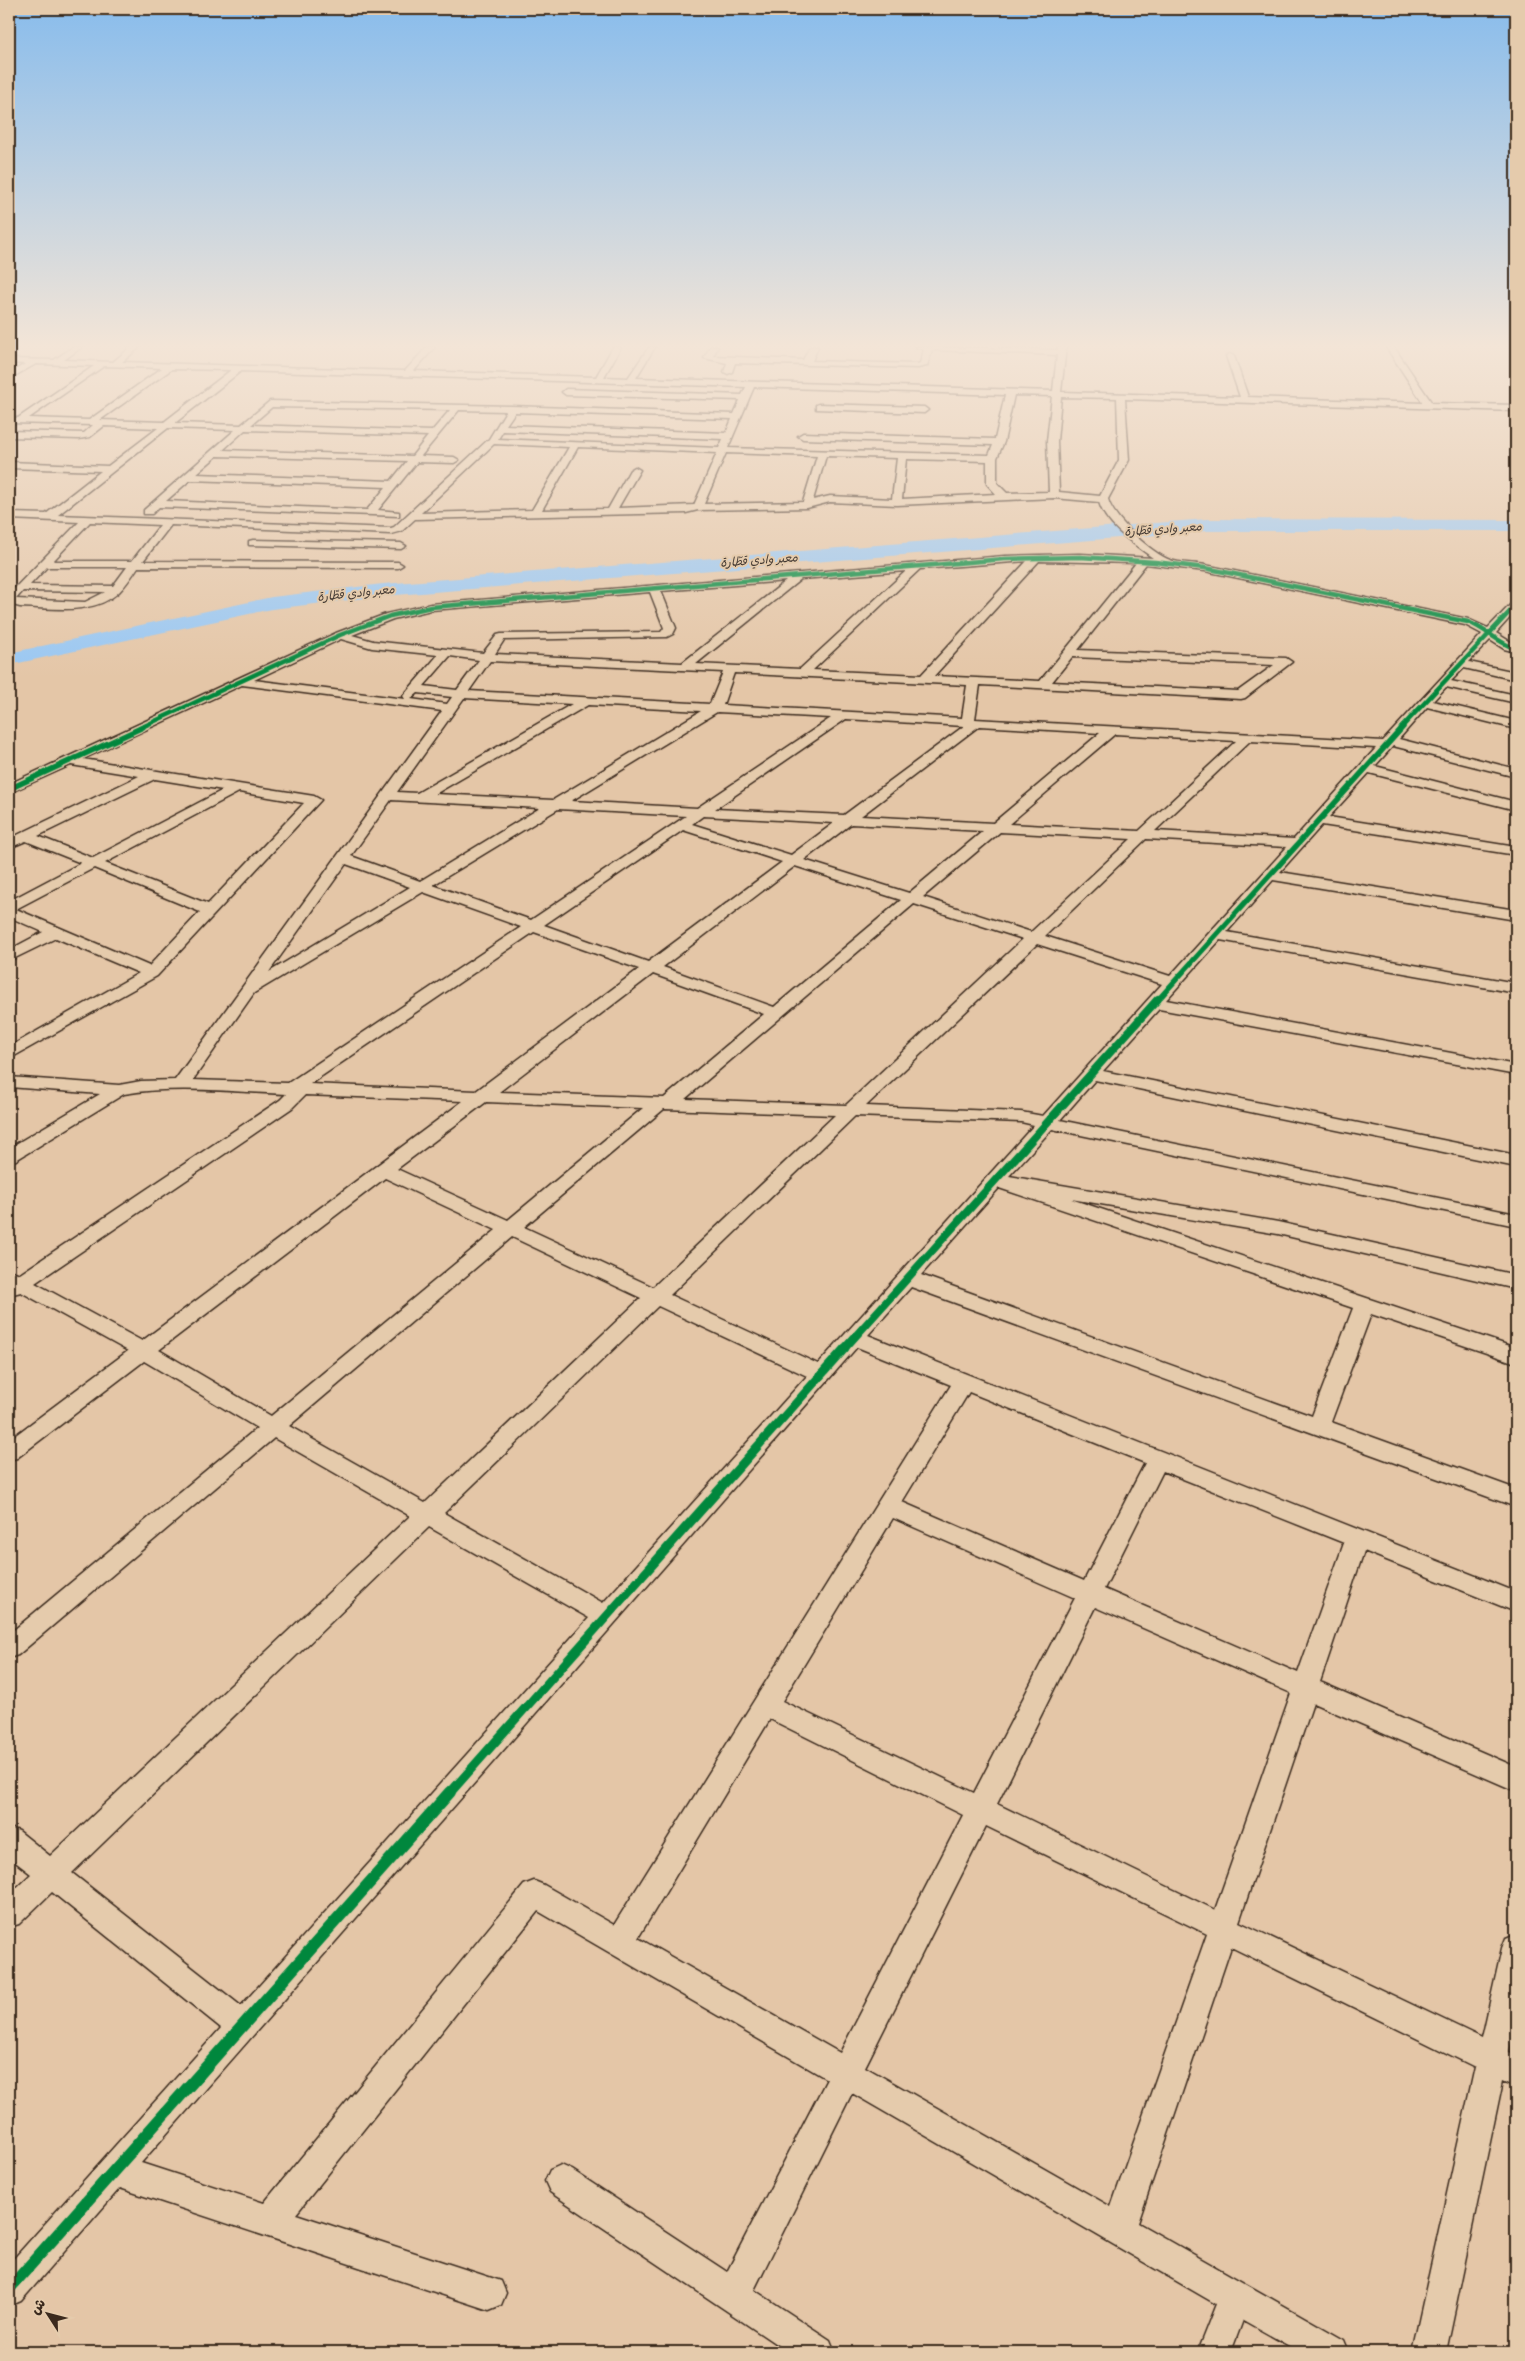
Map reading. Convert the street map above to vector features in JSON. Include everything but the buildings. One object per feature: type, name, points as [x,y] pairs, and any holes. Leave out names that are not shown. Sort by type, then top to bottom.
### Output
[{"type":"street","points":[[49,517],[125,457]]},
{"type":"street","points":[[148,512],[210,457]]},
{"type":"street","points":[[381,457],[454,460]]},
{"type":"street","points":[[9,516],[391,531],[398,529],[475,457]]},
{"type":"street","points":[[535,514],[568,457]]},
{"type":"street","points":[[698,507],[718,457]]},
{"type":"street","points":[[807,505],[821,457]]},
{"type":"street","points":[[897,502],[902,457]]},
{"type":"street","points":[[967,457],[992,458],[992,484],[1004,496]]},
{"type":"street","points":[[1053,457],[1054,496]]},
{"type":"street","points":[[1124,457],[1103,504],[1108,514],[1139,541],[1147,556]]},
{"type":"street","points":[[370,513],[414,458]]},
{"type":"street","points":[[9,465],[110,469]]},
{"type":"street","points":[[611,512],[635,470]]},
{"type":"street","points":[[187,477],[394,484]]},
{"type":"street","points":[[412,516],[686,510],[698,507],[807,505],[830,499],[897,502],[1004,496],[1054,496],[1104,499]]},
{"type":"street","points":[[157,504],[395,514]]},
{"type":"street","points":[[88,518],[9,601],[20,604],[86,605],[103,599],[116,589],[168,522]]},
{"type":"street","points":[[230,565],[247,548],[260,526]]},
{"type":"street","points":[[247,548],[401,546]]},
{"type":"street","points":[[1043,685],[1147,556]]},
{"type":"street","points":[[9,789],[243,682],[340,635],[390,616],[416,609],[1037,557],[1130,559],[1147,556],[1171,563],[1323,591],[1468,622],[1478,625],[1498,643],[1516,650]]},
{"type":"street","points":[[924,679],[1037,557]]},
{"type":"street","points":[[43,564],[398,565]]},
{"type":"street","points":[[804,673],[917,566]]},
{"type":"street","points":[[685,667],[798,576]]},
{"type":"street","points":[[20,588],[116,589]]},
{"type":"street","points":[[180,1085],[501,637],[663,635],[669,632],[670,628],[654,588]]},
{"type":"street","points":[[9,2288],[821,1374],[1424,703],[1516,605]]},
{"type":"street","points":[[340,635],[372,644],[487,657],[1241,696],[1286,662],[1069,653]]},
{"type":"street","points":[[403,702],[446,653]]},
{"type":"street","points":[[1462,664],[1516,676]]},
{"type":"street","points":[[247,992],[715,708],[730,669]]},
{"type":"street","points":[[243,682],[450,708]]},
{"type":"street","points":[[9,1452],[652,968],[847,820],[972,722],[974,682]]},
{"type":"street","points":[[1444,682],[1516,699]]},
{"type":"street","points":[[414,690],[1112,730],[1388,743],[1516,773]]},
{"type":"street","points":[[419,798],[587,701]]},
{"type":"street","points":[[1424,703],[1516,725]]},
{"type":"street","points":[[606,1616],[272,1428],[144,1351],[13,1284],[286,1104],[296,1089],[530,927],[844,715]]},
{"type":"street","points":[[9,1648],[511,1228],[776,1014],[1112,730]]},
{"type":"street","points":[[9,1914],[851,1110],[1247,737]]},
{"type":"street","points":[[9,1054],[151,973],[314,800],[69,762]]},
{"type":"street","points":[[1366,768],[1516,806]]},
{"type":"street","points":[[9,844],[152,775]]},
{"type":"street","points":[[9,907],[237,788]]},
{"type":"street","points":[[387,796],[1298,843]]},
{"type":"street","points":[[1319,820],[1516,851]]},
{"type":"street","points":[[681,825],[1173,982]]},
{"type":"street","points":[[26,836],[210,910]]},
{"type":"street","points":[[343,858],[530,927],[652,968],[776,1014]]},
{"type":"street","points":[[1270,875],[1516,915]]},
{"type":"street","points":[[9,912],[151,973]]},
{"type":"street","points":[[9,956],[55,932]]},
{"type":"street","points":[[1216,935],[1516,988]]},
{"type":"street","points":[[1154,1003],[1516,1070]]},
{"type":"street","points":[[1091,1074],[1516,1161]]},
{"type":"street","points":[[9,1082],[119,1090],[141,1086],[180,1085],[1021,1117],[1516,1220]]},
{"type":"street","points":[[9,1156],[119,1090]]},
{"type":"street","points":[[384,1170],[821,1374]]},
{"type":"street","points":[[996,1180],[1278,1228],[1516,1282]]},
{"type":"street","points":[[996,1180],[1516,1356]]},
{"type":"street","points":[[908,1278],[1516,1498]]},
{"type":"street","points":[[1318,1425],[1364,1306]]},
{"type":"street","points":[[854,1338],[1516,1602]]},
{"type":"street","points":[[619,1943],[964,1382]]},
{"type":"street","points":[[733,2296],[1158,1459]]},
{"type":"street","points":[[888,1506],[1516,1779]]},
{"type":"street","points":[[1119,2230],[1357,1539]]},
{"type":"street","points":[[766,1705],[1504,2065]]},
{"type":"street","points":[[9,1840],[242,2026]]},
{"type":"street","points":[[270,2221],[534,1894],[1332,2352]]},
{"type":"street","points":[[1428,2352],[1504,2065],[1516,1948]]},
{"type":"street","points":[[114,2170],[489,2293]]},
{"type":"street","points":[[561,2181],[818,2352]]},
{"type":"street","points":[[1214,2352],[1235,2297]]},
{"type":"waterway","name":"معبر وادي قطّارة","points":[[9,659],[272,603],[383,590],[1207,525],[1516,526]]},
{"type":"cycle path","points":[[9,789],[340,635],[390,616],[431,607],[1005,559],[1105,558],[1205,568],[1468,622],[1481,628],[1502,644],[1516,649]]},
{"type":"cycle path","points":[[9,2289],[821,1374],[1424,703],[1516,605]]}]
